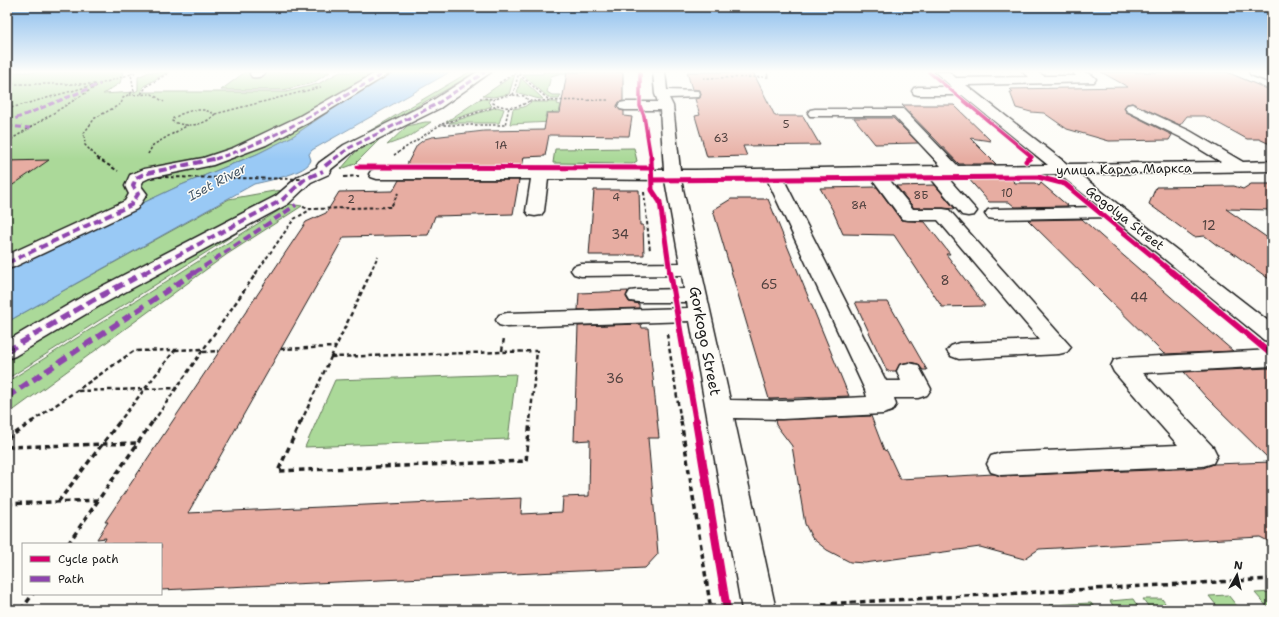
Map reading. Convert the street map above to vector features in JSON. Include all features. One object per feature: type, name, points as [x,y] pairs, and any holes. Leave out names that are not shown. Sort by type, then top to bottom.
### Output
[{"type":"street","points":[[7,263],[131,205],[138,194],[133,186],[136,178],[144,174],[215,159],[259,142],[336,101]]},
{"type":"street","points":[[7,351],[93,300],[282,200],[349,148],[435,106],[443,101]]},
{"type":"street","points":[[625,106],[658,101]]},
{"type":"street","name":"Gorkogo Street","points":[[663,101],[672,174],[759,610]]},
{"type":"street","name":"Gogolya Street","points":[[977,101],[1272,335]]},
{"type":"street","points":[[1132,108],[1185,134],[1241,167]]},
{"type":"street","points":[[815,113],[898,112],[954,171]]},
{"type":"street","points":[[740,156],[747,174]]},
{"type":"street","name":"улица Карла Маркса","points":[[377,174],[540,178],[672,174],[934,172],[1272,166]]},
{"type":"street","points":[[876,172],[908,215],[943,214],[1059,347],[959,351]]},
{"type":"street","points":[[934,172],[968,211]]},
{"type":"street","points":[[719,409],[782,410],[883,405],[878,390],[773,174]]},
{"type":"street","points":[[401,187],[528,184],[540,178]]},
{"type":"street","points":[[535,211],[540,178]]},
{"type":"street","points":[[994,214],[1117,212]]},
{"type":"street","points":[[581,270],[691,269]]},
{"type":"street","points":[[639,300],[698,304]]},
{"type":"street","points":[[507,320],[664,315],[698,304]]},
{"type":"street","points":[[1001,464],[1203,455],[1123,366],[1272,358]]},
{"type":"street","points":[[878,390],[918,389],[909,370]]},
{"type":"path","points":[[7,109],[38,101]]},
{"type":"path","points":[[7,142],[73,101]]},
{"type":"path","points":[[122,101],[121,104],[96,118],[84,133],[85,145],[95,157],[122,173],[136,178],[318,172]]},
{"type":"path","points":[[215,114],[211,111],[198,110],[185,113],[172,119],[173,122],[177,124],[189,124],[207,120],[215,114],[265,101]]},
{"type":"path","points":[[494,101],[493,103],[498,106]]},
{"type":"path","points":[[509,107],[505,125],[439,125],[498,106],[509,107],[526,104],[529,101],[533,101]]},
{"type":"path","points":[[154,145],[189,124]]},
{"type":"path","points":[[69,543],[294,219],[310,209],[391,208],[401,187]]},
{"type":"path","points":[[644,187],[652,269]]},
{"type":"path","points":[[331,357],[537,350],[526,462],[278,471],[331,357],[336,347],[378,256]]},
{"type":"path","points":[[664,315],[711,610]]},
{"type":"path","points":[[281,349],[336,347]]},
{"type":"path","points":[[58,502],[175,350]]},
{"type":"path","points":[[7,439],[134,351],[220,351]]},
{"type":"path","points":[[77,391],[177,388]]},
{"type":"path","points":[[7,447],[138,443]]},
{"type":"path","points":[[7,504],[99,500]]},
{"type":"path","points":[[822,604],[1272,579]]},
{"type":"path","points":[[21,610],[32,595]]},
{"type":"green space","points":[[7,101],[345,101],[293,136],[257,154],[179,186],[7,267]]},
{"type":"green space","points":[[420,101],[427,101],[344,148],[329,160],[324,158]]},
{"type":"green space","points":[[477,101],[489,101],[488,102],[492,106],[446,122]]},
{"type":"green space","points":[[531,102],[558,102],[557,104],[561,105],[559,112],[546,113],[545,117],[558,117],[552,122],[510,124],[513,109],[524,107]]},
{"type":"green space","points":[[497,107],[504,109],[499,123],[449,123]]},
{"type":"green space","points":[[431,122],[409,137],[387,145],[407,126]]},
{"type":"green space","points":[[387,132],[355,164],[341,169],[359,148]]},
{"type":"green space","points":[[634,148],[637,161],[632,164],[553,163],[555,149]]},
{"type":"green space","points":[[306,189],[7,379],[7,322],[229,199],[274,191]]},
{"type":"green space","points":[[289,204],[302,206],[226,255],[7,415],[7,382]]},
{"type":"green space","points":[[516,374],[508,439],[305,447],[335,380]]},
{"type":"green space","points":[[1272,592],[1272,610],[1270,610],[1255,593]]},
{"type":"green space","points":[[1228,595],[1240,610],[1220,610],[1209,596]]},
{"type":"green space","points":[[1133,599],[1140,610],[1116,610],[1110,601]]},
{"type":"green space","points":[[1143,599],[1162,599],[1170,610],[1151,610]]},
{"type":"green space","points":[[1091,603],[1096,610],[1053,610],[1050,605]]},
{"type":"water","name":"Iset River","points":[[345,101],[399,101],[312,150],[309,154],[311,160],[303,169],[277,179],[254,184],[7,322],[7,267],[179,186],[257,154],[293,136]]},
{"type":"building","points":[[562,101],[623,101],[619,102],[617,107],[624,111],[624,116],[632,117],[629,136],[549,135],[545,156],[524,157],[522,168],[405,168],[417,145],[425,139],[484,131],[544,130],[547,113],[560,113]]},
{"type":"building","points":[[696,101],[767,101],[775,116],[803,116],[820,145],[743,146],[747,156],[707,157],[695,116],[700,115]]},
{"type":"building","points":[[1013,101],[1272,101],[1272,145],[1259,139],[1247,139],[1205,116],[1187,116],[1180,125],[1132,103],[1127,104],[1124,107],[1126,112],[1172,135],[1169,140],[1109,141],[1067,129],[1044,113],[1031,112],[1016,108]]},
{"type":"building","points":[[902,105],[954,105],[991,141],[970,138],[996,164],[959,164]]},
{"type":"building","points":[[854,118],[893,118],[918,143],[875,144]]},
{"type":"building","points":[[49,160],[7,189],[7,161]]},
{"type":"building","points":[[1008,176],[1015,183],[1035,183],[1039,186],[1041,183],[1068,206],[1015,207],[1009,202],[989,202],[967,177]]},
{"type":"building","points":[[399,180],[519,180],[513,214],[435,216],[428,235],[344,237],[188,513],[522,498],[521,514],[562,512],[563,497],[589,496],[590,440],[574,441],[578,326],[641,324],[642,328],[648,328],[659,438],[648,438],[658,554],[645,568],[162,590],[162,543],[104,543],[106,538],[97,539],[108,522],[105,522],[306,222],[326,213],[339,192],[393,191]]},
{"type":"building","points":[[1251,184],[1272,184],[1272,210],[1226,209],[1272,241],[1272,281],[1230,251],[1218,246],[1205,236],[1194,237],[1149,204],[1156,187],[1234,186],[1243,189]]},
{"type":"building","points":[[935,185],[955,209],[914,208],[896,186]]},
{"type":"building","points":[[877,187],[901,220],[925,222],[950,254],[946,254],[985,306],[942,307],[894,235],[843,234],[832,209],[820,188]]},
{"type":"building","points":[[594,190],[639,190],[640,225],[643,225],[644,255],[589,255]]},
{"type":"building","points":[[731,199],[768,199],[849,396],[769,399],[713,210]]},
{"type":"building","points":[[1082,219],[1233,351],[1164,354],[1028,220]]},
{"type":"building","points":[[628,291],[626,297],[629,302],[639,304],[639,308],[578,310],[579,293]]},
{"type":"building","points":[[855,302],[888,302],[927,370],[923,370],[918,364],[909,362],[900,364],[896,371],[887,371]]},
{"type":"building","points":[[1269,368],[1272,371],[1272,462],[1206,397],[1184,372]]},
{"type":"building","points":[[871,416],[884,450],[887,451],[900,479],[994,474],[1001,476],[1203,468],[1214,464],[1272,462],[1272,543],[1260,537],[1039,549],[1024,559],[980,547],[865,563],[850,562],[827,550],[812,538],[805,524],[792,446],[776,425],[775,420]]},
{"type":"marked path","points":[[7,122],[59,101]]},
{"type":"marked path","points":[[7,263],[131,205],[138,194],[133,186],[136,178],[144,174],[189,166],[239,151],[261,142],[336,101]]},
{"type":"marked path","points":[[325,166],[349,148],[441,101]]},
{"type":"marked path","points":[[7,126],[30,128]]},
{"type":"marked path","points":[[7,138],[12,139]]},
{"type":"marked path","points":[[7,351],[93,300],[282,200],[305,179],[323,171]]},
{"type":"marked path","points":[[7,397],[296,205]]},
{"type":"cycle path","points":[[640,101],[640,106],[644,116],[652,168],[652,190],[660,202],[669,269],[727,610]]},
{"type":"cycle path","points":[[964,101],[1032,157],[1026,161]]},
{"type":"cycle path","points":[[358,167],[652,168]]},
{"type":"cycle path","points":[[652,180],[1038,177],[1065,184],[1272,355]]}]
